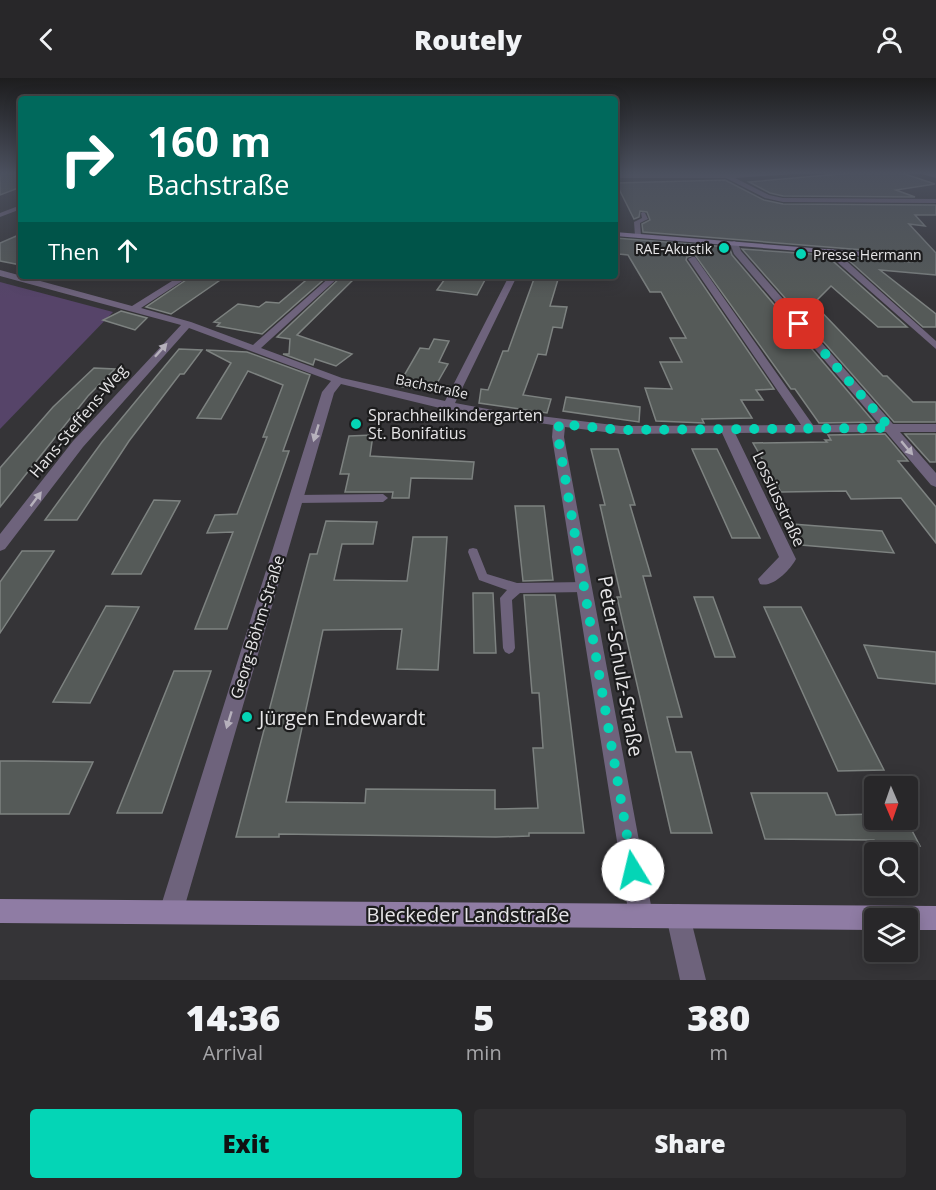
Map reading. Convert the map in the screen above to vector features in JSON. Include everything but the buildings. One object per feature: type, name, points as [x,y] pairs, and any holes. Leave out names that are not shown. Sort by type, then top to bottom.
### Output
[{"type":"street","points":[[618,234],[912,258]]},
{"type":"street","points":[[734,243],[736,252],[936,482]]},
{"type":"street","points":[[830,251],[936,346]]},
{"type":"street","points":[[692,259],[809,428]]},
{"type":"street","name":"Bachstraße","points":[[0,273],[18,278]]},
{"type":"street","name":"Bachstraße","points":[[22,279],[188,324],[338,380],[448,406],[559,424],[621,430],[936,428]]},
{"type":"street","points":[[133,309],[181,279]]},
{"type":"street","points":[[255,349],[333,279]]},
{"type":"street","points":[[448,406],[512,279]]},
{"type":"street","name":"Hans-Steffens-Weg","points":[[0,545],[94,426],[175,335],[188,324]]},
{"type":"street","name":"Georg-Böhm-Straße","points":[[171,912],[328,392],[338,380]]},
{"type":"street","name":"Peter-Schulz-Straße","points":[[559,424],[558,437],[641,916]]},
{"type":"street","name":"Lossiusstraße","points":[[726,428],[788,559],[766,579]]},
{"type":"street","name":"Bleckeder Landstraße","points":[[0,911],[936,918]]},
{"type":"street","points":[[678,916],[693,980]]},
{"type":"lane","points":[[638,236],[636,222],[645,219],[644,214]]},
{"type":"lane","points":[[296,499],[383,498]]},
{"type":"lane","points":[[473,552],[483,578],[517,588],[585,587]]},
{"type":"lane","points":[[509,648],[506,598],[517,588]]},
{"type":"shaded area","points":[[0,282],[113,312],[0,429]]},
{"type":"place","name":"RAE-Akustik","points":[[724,248]]},
{"type":"place","name":"Presse Hermann","points":[[801,254]]},
{"type":"place","name":"Sprachheilkindergarten St. Bonifatius","points":[[356,424]]},
{"type":"place","name":"Jürgen Endewardt","points":[[247,717]]},
{"type":"route","points":[[633,870],[558,437],[559,424],[621,430],[890,428],[799,324]]}]
